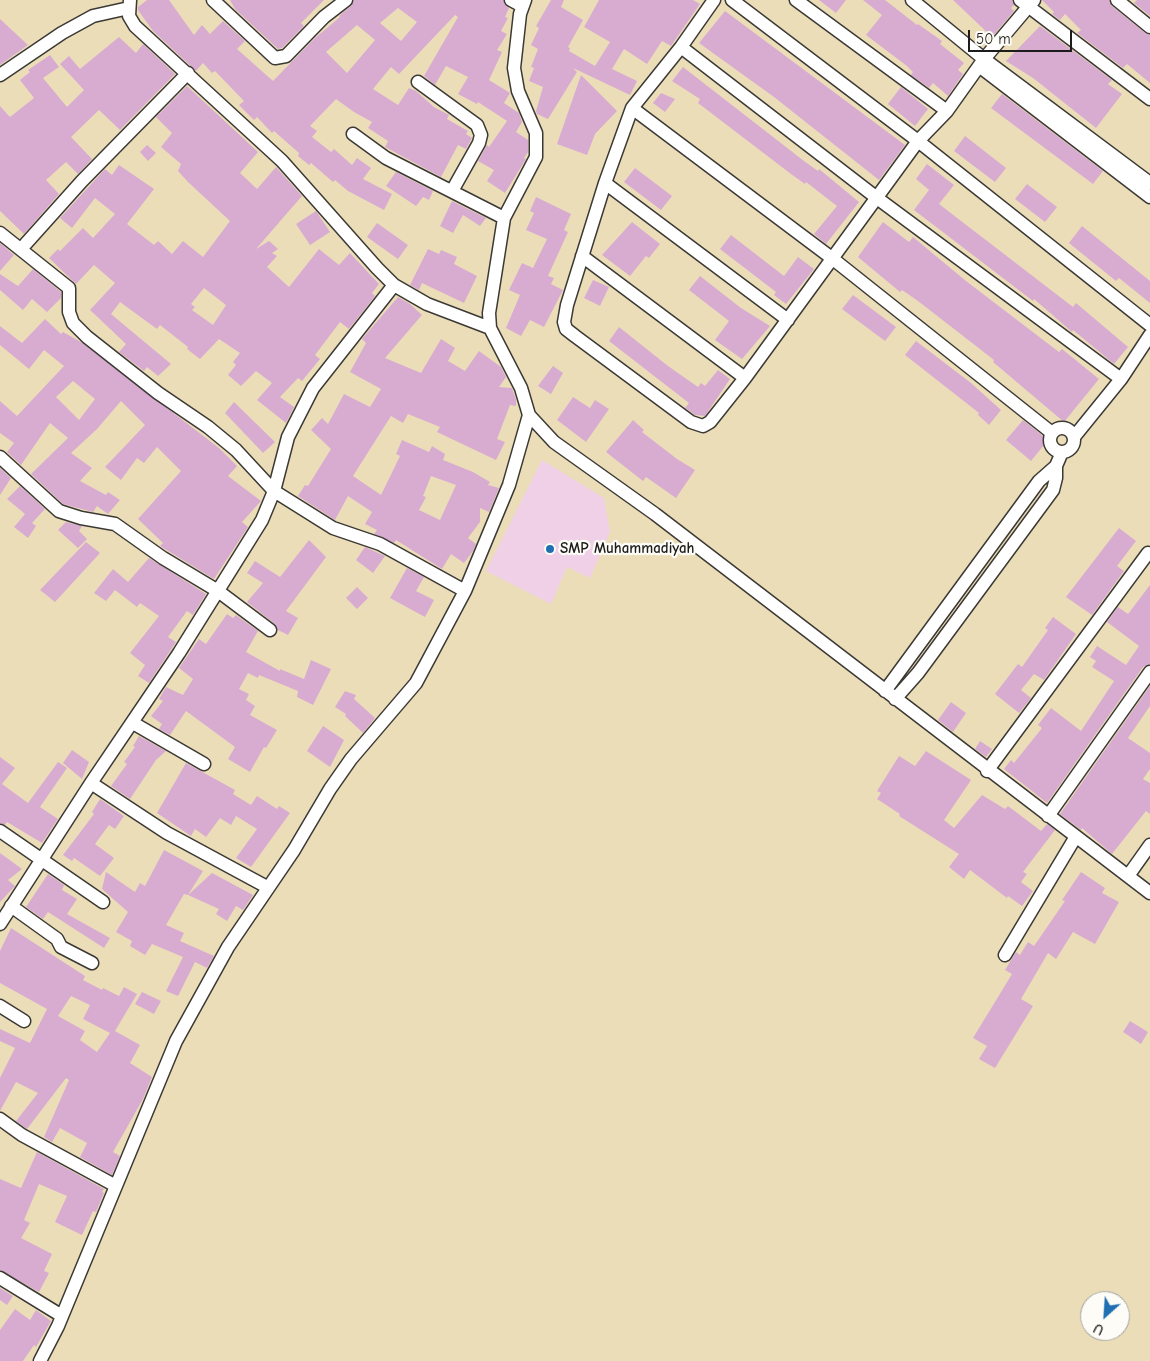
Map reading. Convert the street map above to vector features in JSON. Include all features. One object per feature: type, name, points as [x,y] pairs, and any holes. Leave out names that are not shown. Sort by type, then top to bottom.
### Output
[{"type":"street","points":[[213,0],[275,58],[286,56],[324,17],[346,0]]},
{"type":"street","points":[[511,0],[524,3],[520,14],[514,68],[518,91],[536,133],[536,157],[504,218],[489,313],[490,328],[521,388],[529,415],[554,442],[655,514],[987,771],[1150,893]]},
{"type":"street","points":[[714,0],[681,46],[632,108],[605,183],[564,314],[566,329],[697,426],[704,426],[710,422],[745,378],[918,141],[947,111],[981,62],[1028,2],[1150,98]]},
{"type":"street","points":[[732,0],[918,141],[1150,325]]},
{"type":"street","points":[[796,0],[947,111]]},
{"type":"street","points":[[912,0],[981,62],[1150,196]]},
{"type":"street","points":[[1117,0],[1150,27]]},
{"type":"street","points":[[0,75],[62,33],[93,16],[129,4],[131,21],[135,26],[282,160],[376,268],[394,285],[426,304],[490,328]]},
{"type":"street","points":[[681,46],[877,198],[1121,379]]},
{"type":"street","points":[[981,62],[1150,182]]},
{"type":"street","points":[[21,249],[82,181],[188,73]]},
{"type":"street","points":[[418,82],[477,125],[481,135],[452,191]]},
{"type":"street","points":[[632,108],[833,259],[1052,433]]},
{"type":"street","points":[[353,134],[386,158],[504,218]]},
{"type":"street","points":[[605,183],[788,320]]},
{"type":"street","points":[[0,233],[69,288],[69,312],[73,323],[87,337],[158,393],[208,426],[236,450],[274,491],[333,528],[380,544],[465,591]]},
{"type":"street","points":[[582,256],[745,378]]},
{"type":"street","points":[[0,924],[91,782],[218,591],[262,520],[274,491],[288,437],[313,388],[394,285]]},
{"type":"street","points":[[890,695],[918,672],[1052,490],[1056,478],[1056,466],[1062,452],[1073,446],[1074,437],[1121,379],[1150,335]]},
{"type":"street","points":[[40,1361],[62,1316],[176,1041],[228,947],[267,887],[294,850],[351,759],[416,683],[465,591],[509,485],[529,415]]},
{"type":"street","points":[[1062,452],[1052,447],[1050,442],[1052,433],[1055,430],[1064,428],[1069,429],[1074,437]]},
{"type":"street","points":[[0,457],[59,511],[81,518],[115,524],[163,558],[218,591],[270,630]]},
{"type":"street","points":[[987,771],[1148,553]]},
{"type":"street","points":[[1048,816],[1150,672]]},
{"type":"street","points":[[132,723],[204,764]]},
{"type":"street","points":[[91,782],[167,833],[267,887]]},
{"type":"street","points":[[0,831],[42,858],[103,902]]},
{"type":"street","points":[[1005,955],[1075,838]]},
{"type":"street","points":[[1128,876],[1150,845]]},
{"type":"street","points":[[11,906],[57,939],[61,947],[92,962]]},
{"type":"street","points":[[0,1006],[24,1021]]},
{"type":"street","points":[[0,1120],[22,1135],[116,1186]]},
{"type":"street","points":[[0,1278],[62,1316]]},
{"type":"shaded area","name":"SMP Muhammadiyah","points":[[542,460],[604,498],[610,532],[590,578],[567,567],[551,604],[486,571]]},
{"type":"building","points":[[147,0],[169,0],[194,35],[202,25],[210,34],[223,21],[245,41],[237,49],[273,81],[315,38],[351,6],[354,0],[503,0],[509,8],[505,17],[508,18],[501,31],[507,34],[497,50],[502,52],[489,80],[510,93],[504,103],[519,113],[522,122],[516,132],[528,140],[528,152],[524,158],[526,159],[505,193],[487,181],[494,170],[478,161],[487,145],[489,147],[507,121],[478,102],[477,104],[458,94],[468,77],[446,66],[435,85],[424,76],[458,17],[455,15],[399,74],[391,67],[373,89],[398,105],[409,88],[416,91],[434,107],[449,115],[447,119],[468,131],[466,134],[472,138],[466,149],[458,145],[441,177],[385,147],[388,141],[368,128],[372,122],[336,99],[310,126],[317,131],[312,137],[331,152],[334,149],[352,165],[357,158],[371,168],[363,179],[392,194],[384,210],[348,191],[335,180],[333,182],[311,163],[309,165],[298,156],[299,153],[274,131],[272,133],[257,117],[254,120],[239,105],[244,101],[215,71],[212,73],[203,63],[196,71],[153,31],[138,10],[138,7]],"holes":[[[398,8],[417,22],[401,41],[380,23]],[[357,25],[375,40],[347,73],[326,52]]]},
{"type":"building","points":[[230,0],[324,0],[301,23],[304,26],[282,48],[278,49],[235,9]]},
{"type":"building","points":[[551,0],[564,0],[561,7],[583,20],[568,47],[570,48],[569,51],[595,66],[610,42],[584,27],[599,0],[693,0],[700,4],[671,46],[662,41],[647,64],[624,49],[612,69],[637,81],[630,95],[573,68],[577,72],[548,119],[537,114],[536,111],[543,87],[529,81],[534,68],[531,67],[538,49],[531,45],[539,28],[536,26]]},
{"type":"building","points":[[819,0],[846,0],[836,13]]},
{"type":"building","points":[[863,0],[885,0],[917,25],[942,41],[940,44],[964,63],[958,70],[963,74],[948,96],[933,83],[929,88],[911,75],[913,72],[907,66],[866,35],[882,15]]},
{"type":"building","points":[[953,0],[1012,0],[1014,5],[1011,8],[1014,11],[992,37]]},
{"type":"building","points":[[1042,0],[1109,0],[1112,6],[1150,35],[1150,83],[1127,64],[1123,68],[1077,33],[1081,30],[1065,14],[1060,20],[1052,14],[1054,12]]},
{"type":"building","points":[[1137,0],[1150,0],[1150,16],[1134,3]]},
{"type":"building","points":[[725,11],[905,145],[879,180],[774,97],[699,43]]},
{"type":"building","points":[[0,19],[28,45],[0,65]]},
{"type":"building","points":[[1040,26],[1112,80],[1108,84],[1122,94],[1096,128],[1033,78],[1006,61]]},
{"type":"building","points":[[119,37],[136,53],[143,44],[175,74],[120,130],[99,110],[71,137],[92,159],[78,174],[66,162],[46,180],[59,194],[24,234],[0,211],[0,106],[10,117],[34,98],[20,80],[30,72],[28,70],[50,55],[59,67],[43,78],[67,107],[84,90],[60,64],[69,56],[80,69]]},
{"type":"building","points":[[683,67],[804,161],[818,171],[819,169],[859,202],[826,244],[814,234],[837,206],[806,182],[805,184],[791,174],[698,103],[700,99],[672,81]]},
{"type":"building","points":[[581,75],[617,111],[595,134],[587,155],[557,144]]},
{"type":"building","points":[[187,86],[258,152],[240,173],[257,189],[276,167],[302,196],[256,249],[269,241],[278,249],[272,253],[277,256],[267,267],[289,287],[319,249],[339,265],[350,253],[379,284],[372,293],[375,296],[349,329],[340,322],[315,355],[320,359],[302,381],[298,378],[280,397],[294,407],[286,423],[257,400],[272,383],[256,371],[241,386],[228,375],[236,365],[233,362],[240,353],[219,339],[200,359],[160,325],[157,329],[120,302],[111,314],[171,364],[158,376],[147,367],[144,371],[119,352],[126,344],[90,310],[115,283],[94,265],[76,284],[49,258],[58,249],[60,251],[83,228],[93,238],[115,214],[95,198],[72,228],[60,218],[105,169],[112,175],[119,165],[154,189],[127,224],[154,245],[158,241],[172,254],[183,241],[203,257],[230,221],[178,171],[181,164],[161,147],[172,133],[156,117]],"holes":[[[204,288],[226,305],[213,325],[192,310],[195,307],[191,304]]]},
{"type":"building","points":[[901,87],[928,109],[915,126],[888,104]]},
{"type":"building","points":[[661,93],[675,99],[665,112],[653,103]]},
{"type":"building","points":[[1002,94],[1103,171],[1093,184],[991,108]]},
{"type":"building","points":[[965,136],[1006,168],[995,182],[954,151]]},
{"type":"building","points":[[147,145],[156,153],[148,161],[140,152]]},
{"type":"building","points":[[927,164],[954,185],[939,204],[1073,307],[1076,303],[1128,347],[1114,364],[1073,330],[1072,332],[1034,299],[1033,301],[914,210],[929,190],[916,179]]},
{"type":"building","points":[[635,168],[672,196],[661,210],[624,182]]},
{"type":"building","points":[[396,172],[433,191],[429,200],[423,197],[416,206],[386,186]]},
{"type":"building","points":[[1027,184],[1057,207],[1045,222],[1015,199]]},
{"type":"building","points":[[536,197],[571,214],[564,230],[568,232],[548,276],[554,278],[551,284],[563,290],[544,327],[530,320],[521,336],[506,328],[520,295],[509,290],[522,263],[533,268],[547,239],[526,230],[534,213],[530,211]]},
{"type":"building","points":[[452,201],[486,218],[480,226],[463,215],[453,233],[440,226]]},
{"type":"building","points":[[316,211],[330,232],[310,245],[296,224]]},
{"type":"building","points":[[632,222],[660,244],[649,258],[646,256],[630,276],[602,255]]},
{"type":"building","points":[[883,222],[909,242],[913,237],[966,281],[1059,352],[1062,349],[1099,379],[1064,422],[993,362],[994,360],[918,301],[902,290],[900,292],[858,257]]},
{"type":"building","points":[[377,223],[408,245],[398,259],[367,237]]},
{"type":"building","points":[[1082,226],[1150,281],[1150,303],[1119,278],[1116,281],[1069,243]]},
{"type":"building","points":[[731,235],[784,276],[798,257],[814,269],[786,304],[774,295],[776,292],[720,249]]},
{"type":"building","points":[[0,243],[14,255],[0,271]]},
{"type":"building","points":[[428,249],[439,254],[441,250],[457,257],[454,264],[477,276],[464,303],[422,283],[419,290],[410,285]]},
{"type":"building","points":[[33,269],[61,292],[61,298],[47,312],[32,299],[23,310],[0,290],[0,274],[18,286]]},
{"type":"building","points":[[700,276],[741,308],[770,326],[742,359],[715,340],[729,321],[689,290]]},
{"type":"building","points":[[593,280],[609,287],[600,306],[584,298]]},
{"type":"building","points":[[853,295],[896,327],[885,341],[842,309]]},
{"type":"building","points":[[398,297],[410,304],[422,315],[385,358],[421,373],[441,339],[455,348],[448,361],[465,371],[479,351],[501,367],[506,377],[499,387],[512,388],[516,406],[510,405],[497,439],[505,442],[496,460],[437,432],[440,427],[408,414],[403,423],[391,416],[353,476],[381,495],[400,456],[396,454],[402,440],[429,452],[432,446],[445,454],[443,460],[473,472],[490,482],[488,485],[499,488],[489,512],[480,508],[480,522],[468,538],[476,544],[464,563],[451,554],[442,569],[396,540],[394,543],[374,534],[377,530],[365,524],[372,512],[348,496],[335,520],[298,496],[305,485],[308,486],[331,449],[311,430],[322,418],[328,424],[344,394],[370,407],[381,389],[350,372],[366,343],[362,339]],"holes":[[[431,476],[456,485],[440,520],[419,510],[426,497],[423,496]]]},
{"type":"building","points":[[45,319],[61,334],[63,332],[81,342],[219,448],[237,466],[228,476],[261,501],[242,522],[248,527],[214,579],[160,546],[163,543],[138,519],[181,471],[157,447],[144,463],[137,458],[121,480],[105,467],[145,425],[121,401],[97,429],[71,453],[92,468],[80,481],[106,495],[108,492],[120,500],[108,514],[97,506],[93,512],[63,504],[31,474],[68,438],[50,423],[21,465],[7,452],[14,443],[0,433],[0,401],[17,416],[64,366],[44,350],[29,369],[0,345],[0,326],[22,343]],"holes":[[[73,381],[95,399],[79,420],[56,397]]]},
{"type":"building","points":[[619,327],[698,387],[701,383],[705,386],[718,370],[730,379],[705,416],[695,415],[685,408],[689,403],[609,341]]},
{"type":"building","points":[[916,341],[971,383],[1001,410],[989,425],[978,415],[979,413],[905,355]]},
{"type":"building","points":[[553,366],[563,373],[551,394],[538,386]]},
{"type":"building","points":[[573,397],[590,408],[595,400],[609,409],[586,442],[557,420]]},
{"type":"building","points":[[234,402],[275,442],[263,453],[225,413]]},
{"type":"building","points":[[633,420],[644,430],[642,432],[677,459],[695,470],[676,498],[646,477],[643,481],[606,452]]},
{"type":"building","points":[[1023,420],[1048,440],[1031,461],[1006,440]]},
{"type":"building","points":[[0,468],[11,478],[0,495]]},
{"type":"building","points":[[20,486],[45,509],[32,523],[36,526],[28,538],[14,527],[25,514],[7,499]]},
{"type":"building","points":[[66,522],[82,526],[79,531],[87,539],[78,548],[58,530]]},
{"type":"building","points":[[1119,528],[1136,541],[1117,566],[1124,571],[1092,615],[1066,597]]},
{"type":"building","points":[[309,540],[326,557],[286,611],[298,618],[288,635],[278,630],[275,624],[247,602],[263,583],[247,573],[255,561],[280,577]]},
{"type":"building","points":[[86,542],[100,553],[55,602],[40,590]]},
{"type":"building","points":[[365,547],[385,556],[373,573],[356,560]]},
{"type":"building","points":[[149,558],[206,594],[193,615],[187,611],[168,637],[176,642],[149,683],[138,676],[145,665],[130,653],[159,616],[140,603],[137,607],[115,590],[106,601],[94,593],[113,569],[128,582]]},
{"type":"building","points":[[407,568],[424,577],[416,591],[434,600],[425,617],[390,598]]},
{"type":"building","points":[[1150,585],[1150,664],[1143,667],[1047,803],[1004,769],[1011,760],[1014,763],[1042,728],[1038,725],[1051,708],[1081,731],[1114,681],[1092,667],[1096,661],[1090,657],[1097,646],[1126,665],[1139,646],[1107,622],[1118,607],[1128,614]]},
{"type":"building","points":[[357,587],[368,598],[357,609],[346,598]]},
{"type":"building","points":[[227,614],[233,618],[236,615],[258,631],[246,652],[280,671],[280,669],[304,679],[311,660],[331,669],[313,705],[297,697],[298,691],[259,675],[258,678],[248,673],[239,689],[249,694],[246,700],[255,706],[250,715],[277,730],[266,748],[264,747],[250,772],[228,759],[235,747],[186,711],[170,735],[159,729],[162,724],[151,716],[163,701],[159,699],[166,687],[183,695],[193,679],[179,668],[199,639],[206,644]]},
{"type":"building","points":[[1053,617],[1076,634],[1044,680],[1034,674],[1021,690],[1031,698],[1019,713],[995,694],[1018,664],[1022,667],[1048,630],[1045,628]]},
{"type":"building","points":[[1150,686],[1150,706],[1128,738],[1150,753],[1150,769],[1143,779],[1150,783],[1150,814],[1146,811],[1112,854],[1082,828],[1081,830],[1060,814]]},
{"type":"building","points":[[345,691],[356,695],[354,699],[375,718],[363,733],[345,716],[346,714],[335,707]]},
{"type":"building","points":[[951,702],[966,713],[953,732],[938,720]]},
{"type":"building","points":[[323,726],[344,740],[330,767],[307,751]]},
{"type":"building","points":[[139,736],[166,751],[156,760],[130,799],[111,786],[127,764],[124,762],[135,747],[133,746]]},
{"type":"building","points":[[980,741],[992,749],[986,757],[975,749]]},
{"type":"building","points":[[72,750],[89,762],[82,779],[63,763]]},
{"type":"building","points":[[926,751],[971,780],[944,820],[954,828],[982,795],[1005,809],[1008,806],[1041,831],[1047,824],[1055,830],[1023,872],[1027,874],[1021,882],[1033,891],[1022,906],[1008,896],[1007,898],[970,870],[964,879],[949,867],[959,854],[899,816],[900,814],[877,799],[881,793],[877,791],[899,756],[915,766]]},
{"type":"building","points":[[0,757],[15,768],[2,784],[28,803],[58,762],[67,768],[40,807],[58,819],[42,843],[7,822],[5,825],[0,823]]},
{"type":"building","points":[[186,763],[235,790],[233,794],[251,805],[257,796],[277,809],[279,806],[290,813],[251,867],[236,858],[257,829],[236,816],[231,825],[220,818],[206,837],[195,829],[191,836],[157,813]]},
{"type":"building","points":[[100,799],[124,816],[115,829],[109,825],[95,844],[114,858],[100,876],[74,858],[72,861],[63,855],[94,814],[92,812]]},
{"type":"building","points":[[164,850],[203,871],[188,895],[184,894],[166,925],[184,933],[180,941],[214,956],[207,968],[195,962],[178,996],[166,991],[183,957],[152,944],[145,955],[130,946],[132,941],[116,932],[128,912],[102,889],[106,872],[135,892],[140,883],[145,886]]},
{"type":"building","points":[[0,853],[22,869],[8,880],[15,886],[0,902]]},
{"type":"building","points":[[1081,872],[1105,888],[1102,893],[1119,902],[1095,944],[1073,932],[1056,959],[1048,953],[1021,999],[1033,1006],[995,1068],[979,1059],[987,1046],[973,1038],[1012,974],[1005,970],[1016,952],[1020,955],[1028,942],[1034,946],[1065,901],[1062,900]]},
{"type":"building","points":[[212,873],[253,895],[243,910],[236,906],[227,921],[216,914],[219,909],[188,895]]},
{"type":"building","points":[[48,874],[64,885],[62,890],[77,899],[67,914],[110,938],[104,948],[48,912],[43,919],[26,907]]},
{"type":"building","points":[[11,928],[85,976],[83,980],[102,990],[103,988],[119,996],[124,987],[137,994],[115,1031],[140,1045],[130,1063],[152,1077],[143,1099],[113,1152],[120,1156],[112,1175],[80,1157],[87,1143],[60,1128],[52,1142],[44,1137],[69,1080],[66,1078],[27,1129],[16,1121],[38,1093],[16,1082],[0,1111],[0,1078],[15,1048],[0,1041],[0,1029],[30,1043],[47,1009],[0,983],[0,951]],"holes":[[[71,996],[90,1005],[83,1019],[110,1033],[97,1052],[80,1040],[85,1031],[58,1016]]]},
{"type":"building","points":[[142,992],[161,1001],[154,1014],[135,1004]]},
{"type":"building","points":[[1130,1021],[1148,1032],[1141,1044],[1123,1032]]},
{"type":"building","points":[[37,1152],[104,1189],[96,1212],[93,1211],[82,1235],[55,1222],[67,1196],[39,1184],[24,1220],[30,1223],[21,1238],[52,1254],[44,1271],[49,1273],[39,1292],[0,1270],[0,1179],[21,1188]]},
{"type":"building","points":[[0,1288],[13,1296],[7,1305],[0,1300]]},
{"type":"building","points":[[15,1309],[30,1320],[36,1310],[51,1321],[36,1347],[34,1345],[23,1361],[0,1361],[0,1330]]},
{"type":"place","name":"SMP Muhammadiyah","points":[[550,549]]}]
